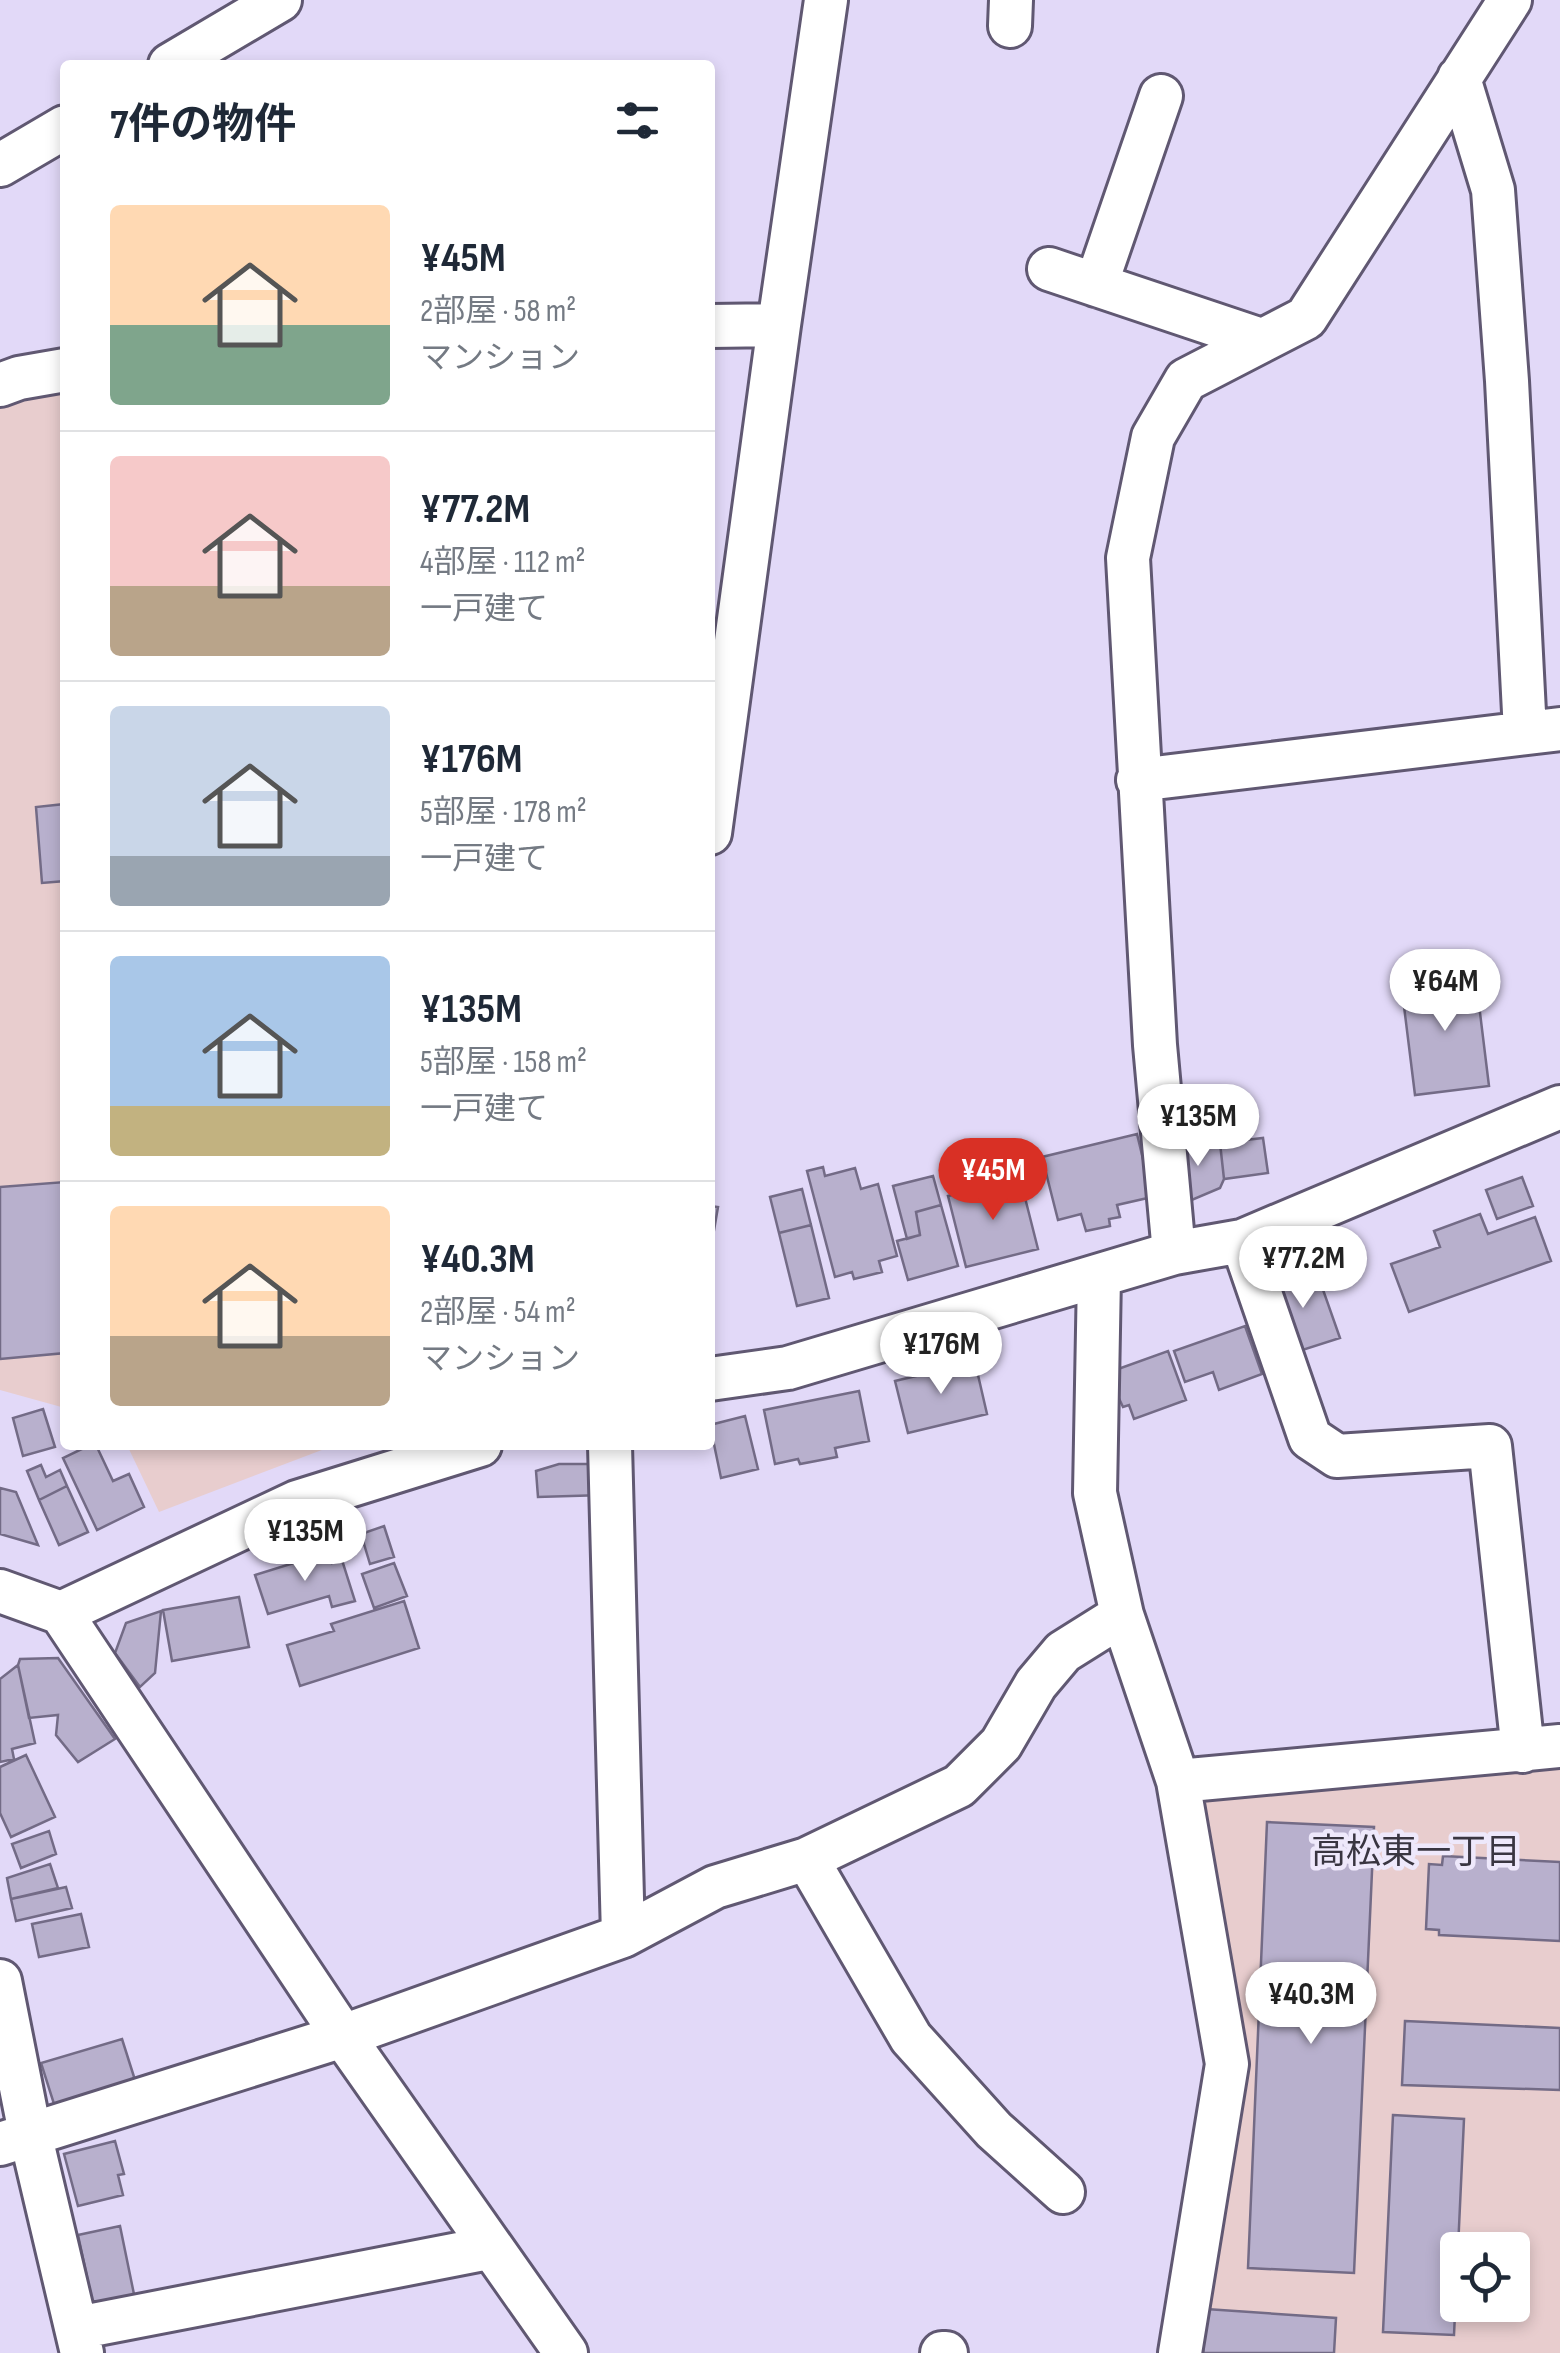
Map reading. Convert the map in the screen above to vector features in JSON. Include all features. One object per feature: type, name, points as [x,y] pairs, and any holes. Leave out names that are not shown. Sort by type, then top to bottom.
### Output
[{"type":"street","points":[[178,60],[280,0]]},
{"type":"street","points":[[715,796],[826,0]]},
{"type":"street","points":[[1174,1254],[1155,1044],[1128,558],[1153,437],[1186,380],[1306,318],[1510,0]]},
{"type":"street","points":[[1138,780],[1542,731],[1492,190],[1459,78]]},
{"type":"street","points":[[1096,285],[1160,96]]},
{"type":"street","points":[[0,165],[60,130]]},
{"type":"street","points":[[1048,269],[1261,340]]},
{"type":"street","points":[[715,326],[779,324]]},
{"type":"street","points":[[0,385],[60,371]]},
{"type":"street","points":[[715,1378],[788,1368],[1174,1254],[1242,1241],[1560,1106]]},
{"type":"street","points":[[1178,1781],[1541,1748],[1490,1446],[1337,1456],[1310,1438],[1242,1241]]},
{"type":"street","points":[[1100,1276],[1095,1493],[1122,1615],[1178,1781],[1227,2064],[1180,2353]]},
{"type":"street","points":[[60,1613],[297,1502],[464,1450]]},
{"type":"street","points":[[610,1450],[623,1936]]},
{"type":"street","points":[[0,1591],[60,1613],[343,2036],[566,2353]]},
{"type":"street","points":[[15,2139],[343,2036],[623,1936],[716,1888],[807,1860],[959,1786],[1000,1744],[1036,1684],[1063,1652],[1122,1615]]},
{"type":"street","points":[[807,1860],[911,2038],[994,2130],[1062,2192]]},
{"type":"street","points":[[0,1981],[15,2139],[79,2340],[489,2248]]},
{"type":"shaded area","points":[[60,388],[60,1407],[0,1390],[0,405]]},
{"type":"shaded area","points":[[129,1450],[322,1450],[159,1512]]},
{"type":"shaded area","points":[[1560,1756],[1560,2353],[1196,2353],[1234,2109],[1197,1804],[1212,1790]]},
{"type":"building","points":[[60,805],[60,881],[42,883],[36,807]]},
{"type":"building","points":[[1475,972],[1489,1086],[1415,1095],[1401,982]]},
{"type":"building","points":[[1137,1134],[1152,1197],[1117,1205],[1120,1217],[1109,1219],[1110,1226],[1086,1231],[1081,1214],[1058,1220],[1042,1157]]},
{"type":"building","points":[[1263,1138],[1268,1173],[1224,1179],[1220,1143]]},
{"type":"building","points":[[1174,1143],[1220,1143],[1224,1179],[1220,1188],[1180,1205]]},
{"type":"building","points":[[823,1167],[825,1176],[855,1168],[861,1189],[878,1184],[897,1256],[879,1261],[882,1272],[854,1279],[852,1272],[835,1277],[807,1171]]},
{"type":"building","points":[[933,1176],[941,1205],[916,1212],[920,1235],[907,1239],[893,1186]]},
{"type":"building","points":[[1522,1177],[1533,1206],[1497,1219],[1486,1190]]},
{"type":"building","points":[[1020,1178],[1038,1249],[966,1267],[948,1196]]},
{"type":"building","points":[[60,1182],[60,1353],[0,1359],[0,1187]]},
{"type":"building","points":[[802,1189],[811,1225],[779,1233],[770,1197]]},
{"type":"building","points":[[941,1205],[958,1266],[908,1280],[897,1241],[920,1235],[916,1212]]},
{"type":"building","points":[[1480,1214],[1488,1234],[1535,1217],[1551,1261],[1409,1312],[1391,1264],[1440,1247],[1434,1231]]},
{"type":"building","points":[[811,1225],[829,1298],[797,1306],[779,1233]]},
{"type":"building","points":[[1315,1267],[1340,1338],[1290,1354],[1266,1284]]},
{"type":"building","points":[[1245,1326],[1262,1374],[1219,1390],[1213,1372],[1185,1382],[1174,1351]]},
{"type":"building","points":[[1168,1351],[1186,1400],[1134,1419],[1129,1405],[1123,1407],[1107,1373]]},
{"type":"building","points":[[975,1362],[987,1414],[908,1433],[895,1381]]},
{"type":"building","points":[[859,1391],[869,1441],[835,1448],[837,1457],[775,1464],[764,1410]]},
{"type":"building","points":[[43,1409],[55,1447],[23,1456],[13,1418]]},
{"type":"building","points":[[745,1416],[758,1469],[721,1478],[715,1424]]},
{"type":"building","points":[[80,1450],[98,1450],[113,1481],[129,1474],[144,1507],[97,1530],[63,1458]]},
{"type":"building","points":[[559,1464],[604,1464],[604,1495],[538,1497],[536,1471]]},
{"type":"building","points":[[41,1465],[46,1477],[60,1470],[67,1486],[39,1500],[27,1471]]},
{"type":"building","points":[[67,1486],[88,1532],[59,1545],[39,1500]]},
{"type":"building","points":[[0,1488],[16,1492],[38,1545],[0,1534]]},
{"type":"building","points":[[384,1526],[394,1557],[370,1564],[361,1534]]},
{"type":"building","points":[[329,1552],[332,1563],[342,1560],[355,1601],[332,1607],[329,1596],[268,1614],[255,1575]]},
{"type":"building","points":[[394,1563],[407,1596],[374,1608],[362,1574]]},
{"type":"building","points":[[239,1597],[249,1647],[172,1661],[163,1610]]},
{"type":"building","points":[[404,1601],[419,1648],[300,1686],[287,1645],[334,1631],[331,1624]]},
{"type":"building","points":[[161,1611],[155,1673],[140,1687],[115,1653],[126,1623]]},
{"type":"building","points":[[58,1658],[115,1739],[78,1762],[56,1735],[58,1715],[29,1718],[18,1665],[20,1659]]},
{"type":"building","points":[[18,1665],[35,1743],[12,1749],[14,1759],[0,1762],[0,1679]]},
{"type":"building","points":[[26,1755],[55,1817],[11,1837],[0,1813],[0,1767]]},
{"type":"building","points":[[1267,1822],[1374,1827],[1354,2273],[1248,2268]]},
{"type":"building","points":[[49,1831],[56,1854],[21,1868],[12,1844]]},
{"type":"building","points":[[1443,1856],[1560,1862],[1560,1941],[1439,1935],[1439,1930],[1426,1929],[1429,1864],[1442,1865]]},
{"type":"building","points":[[50,1864],[58,1888],[11,1899],[7,1878]]},
{"type":"building","points":[[66,1887],[72,1908],[16,1921],[11,1899]]},
{"type":"building","points":[[81,1914],[89,1947],[39,1957],[32,1924]]},
{"type":"building","points":[[1405,2021],[1560,2028],[1560,2090],[1402,2085]]},
{"type":"building","points":[[122,2039],[135,2080],[54,2104],[41,2063]]},
{"type":"building","points":[[1393,2115],[1464,2119],[1459,2232],[1440,2232],[1440,2322],[1455,2322],[1454,2335],[1383,2332]]},
{"type":"building","points":[[115,2141],[124,2174],[118,2175],[123,2195],[78,2206],[64,2154]]},
{"type":"building","points":[[120,2226],[136,2304],[94,2310],[78,2235]]},
{"type":"building","points":[[1206,2309],[1336,2318],[1334,2353],[1203,2353]]},
{"type":"district","name":"高松東一丁目","points":[[1416,1852]]}]
